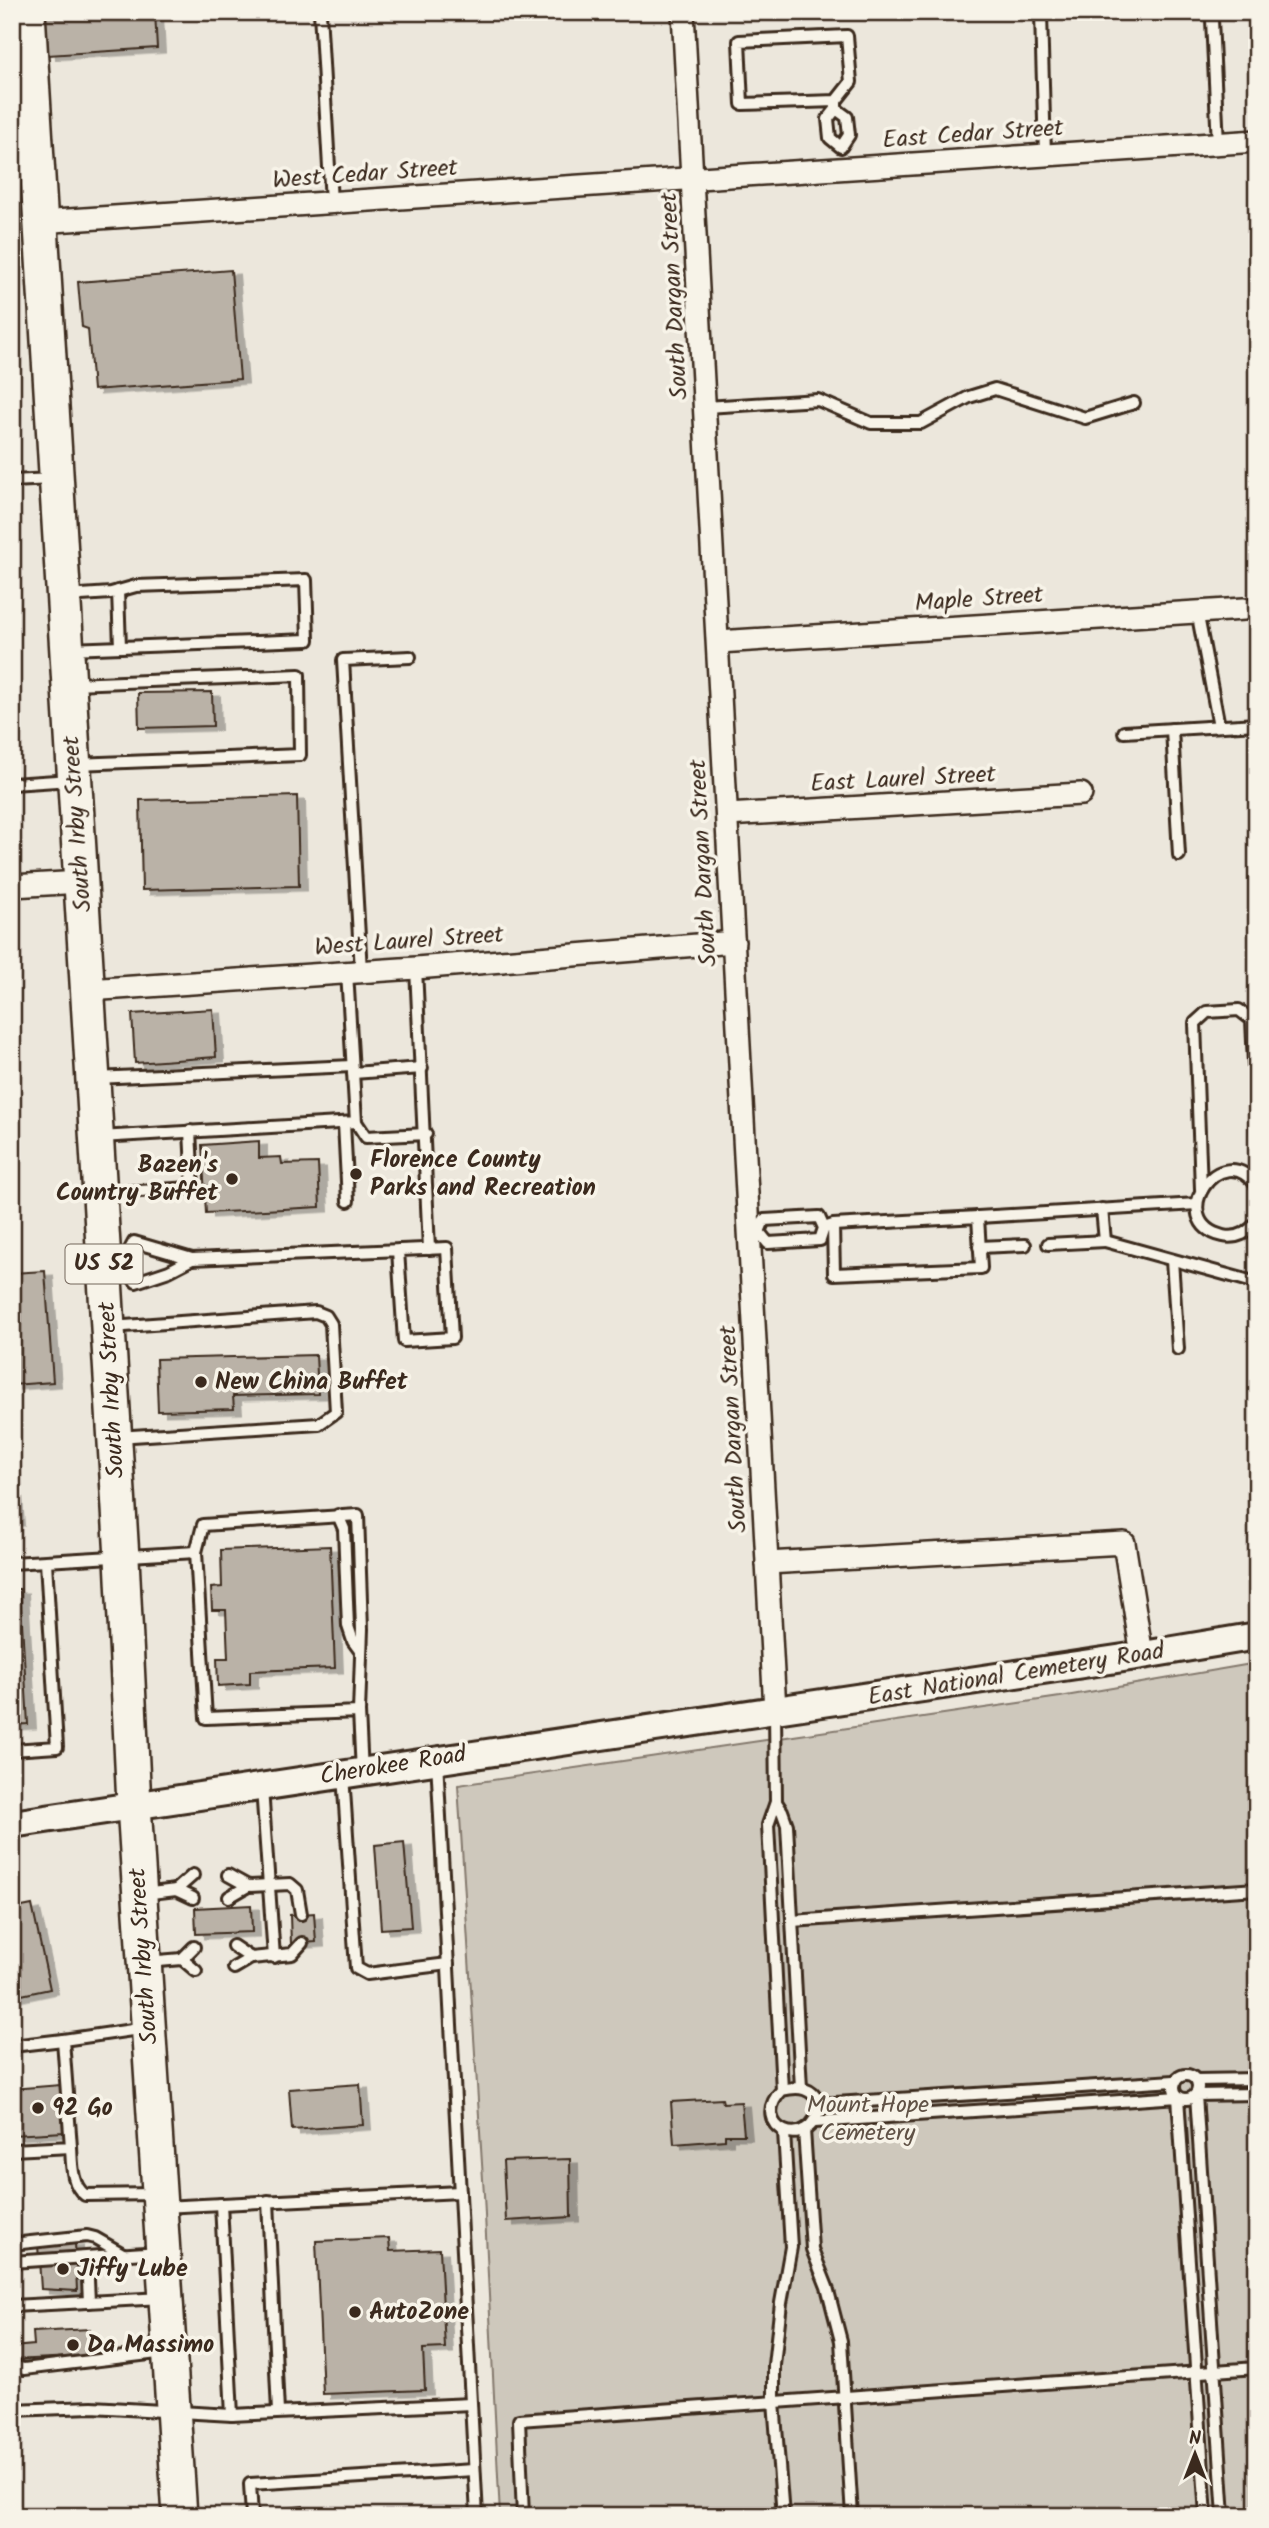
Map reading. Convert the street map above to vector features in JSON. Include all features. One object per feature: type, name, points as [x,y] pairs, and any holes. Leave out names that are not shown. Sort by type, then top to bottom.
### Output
[{"type":"main road","name":"South Irby Street","points":[[28,12],[24,132],[39,222],[100,1194],[113,1265],[108,1327],[134,1805],[180,2516]]},
{"type":"street","name":"South Dargan Street","points":[[683,12],[734,942],[754,1232],[775,1710]]},
{"type":"street","name":"East Cedar Street","points":[[694,179],[1257,141]]},
{"type":"street","name":"West Cedar Street","points":[[39,222],[694,179]]},
{"type":"street","name":"Maple Street","points":[[718,642],[1244,609]]},
{"type":"street","name":"East Laurel Street","points":[[727,816],[1081,794]]},
{"type":"street","points":[[12,886],[81,882]]},
{"type":"street","name":"West Laurel Street","points":[[88,990],[416,968],[734,942]]},
{"type":"street","points":[[767,1563],[1124,1543],[1142,1655]]},
{"type":"street","name":"East National Cemetery Road","points":[[775,1710],[1257,1636]]},
{"type":"street","name":"Cherokee Road","points":[[12,1825],[775,1710]]},
{"type":"lane","points":[[320,12],[331,202]]},
{"type":"lane","points":[[1041,14],[1045,155]]},
{"type":"lane","points":[[1212,20],[1219,144]]},
{"type":"lane","points":[[841,147],[830,138],[828,119],[836,105],[851,82],[848,36],[739,41],[742,104],[836,105],[848,117],[849,135],[841,147],[843,169]]},
{"type":"lane","points":[[706,407],[818,400],[871,423],[921,423],[969,397],[995,389],[1085,418],[1134,403]]},
{"type":"lane","points":[[12,481],[55,479]]},
{"type":"lane","points":[[63,596],[118,591],[136,586],[306,580],[308,640],[66,649]]},
{"type":"lane","points":[[118,591],[120,647]]},
{"type":"lane","points":[[1197,611],[1219,726]]},
{"type":"lane","points":[[348,1201],[354,971],[343,660],[410,657]]},
{"type":"lane","points":[[12,784],[74,772],[300,755],[299,675],[68,684]]},
{"type":"lane","points":[[1124,732],[1257,724]]},
{"type":"lane","points":[[1172,729],[1179,855]]},
{"type":"lane","points":[[416,968],[426,1134],[429,1249]]},
{"type":"lane","points":[[1257,1132],[1252,1020],[1239,1010],[1207,1012],[1195,1023],[1201,1189],[1197,1204],[1199,1214],[1204,1224],[1222,1236],[1243,1234],[1257,1222]]},
{"type":"lane","points":[[93,1078],[422,1068]]},
{"type":"lane","points":[[97,1137],[350,1122],[366,1137],[426,1134]]},
{"type":"lane","points":[[100,1194],[193,1188],[190,1131]]},
{"type":"lane","points":[[1201,1189],[1207,1180],[1225,1171],[1245,1175],[1257,1186]]},
{"type":"lane","points":[[829,1227],[1197,1204]]},
{"type":"lane","points":[[1102,1209],[1105,1241]]},
{"type":"lane","points":[[829,1227],[820,1240],[768,1243],[754,1232],[764,1220],[819,1217],[829,1227],[834,1274],[981,1268],[978,1217]]},
{"type":"lane","points":[[1048,1244],[1105,1241],[1257,1283]]},
{"type":"lane","points":[[192,1259],[169,1271],[136,1282],[113,1265],[134,1242],[192,1259],[398,1250],[429,1249],[447,1248],[453,1338],[404,1341],[398,1250]]},
{"type":"lane","points":[[979,1247],[1025,1245]]},
{"type":"lane","points":[[1172,1260],[1178,1349]]},
{"type":"lane","points":[[108,1327],[316,1312],[326,1315],[331,1324],[336,1412],[319,1424],[114,1437]]},
{"type":"lane","points":[[338,1515],[344,1529],[348,1626],[353,1641],[361,1651]]},
{"type":"lane","points":[[359,1712],[206,1718],[196,1552],[203,1525],[358,1515],[362,1629],[359,1712],[352,1773],[356,1968],[368,1974],[448,1964]]},
{"type":"lane","points":[[12,1563],[196,1552]]},
{"type":"lane","points":[[12,1750],[57,1747],[46,1562]]},
{"type":"lane","points":[[775,1710],[776,1802],[768,1825],[782,2090]]},
{"type":"lane","points":[[437,1759],[477,2516]]},
{"type":"lane","points":[[262,1786],[274,1956]]},
{"type":"lane","points":[[776,1802],[787,1825],[802,2088]]},
{"type":"lane","points":[[176,1890],[193,1875]]},
{"type":"lane","points":[[228,1875],[248,1886],[290,1884],[297,1890],[301,1914]]},
{"type":"lane","points":[[229,1897],[248,1886]]},
{"type":"lane","points":[[792,1921],[1257,1889]]},
{"type":"lane","points":[[140,1895],[176,1890],[194,1898]]},
{"type":"lane","points":[[234,1968],[250,1958],[292,1954],[302,1943]]},
{"type":"lane","points":[[233,1946],[250,1958]]},
{"type":"lane","points":[[144,1962],[182,1959],[194,1947]]},
{"type":"lane","points":[[182,1959],[196,1970]]},
{"type":"lane","points":[[12,2046],[148,2028]]},
{"type":"lane","points":[[63,2040],[75,2181],[78,2190],[85,2195],[221,2204],[460,2192]]},
{"type":"lane","points":[[820,2104],[1174,2081],[1180,2076],[1196,2080],[1257,2079]]},
{"type":"lane","points":[[1196,2080],[1224,2516]]},
{"type":"lane","points":[[1174,2081],[1173,2091],[1178,2097],[1206,2516]]},
{"type":"lane","points":[[820,2104],[810,2091],[802,2088],[782,2090],[773,2100],[771,2109],[774,2124],[784,2132],[792,2134],[815,2122],[1178,2097],[1187,2100],[1196,2095],[1257,2094]]},
{"type":"lane","points":[[815,2122],[820,2104]]},
{"type":"lane","points":[[804,2130],[812,2249],[827,2287],[841,2341],[852,2516]]},
{"type":"lane","points":[[783,2516],[774,2402],[775,2354],[791,2247],[784,2132]]},
{"type":"lane","points":[[12,2150],[71,2147]]},
{"type":"lane","points":[[268,2201],[278,2412]]},
{"type":"lane","points":[[221,2204],[232,2415]]},
{"type":"lane","points":[[12,2244],[87,2236],[125,2255]]},
{"type":"lane","points":[[12,2262],[163,2252]]},
{"type":"lane","points":[[87,2258],[89,2302]]},
{"type":"lane","points":[[12,2306],[165,2297]]},
{"type":"lane","points":[[12,2366],[24,2369],[169,2352]]},
{"type":"lane","points":[[523,2516],[519,2420],[1257,2368]]},
{"type":"lane","points":[[12,2410],[92,2407],[232,2415],[471,2404]]},
{"type":"lane","points":[[252,2516],[250,2484],[474,2470]]},
{"type":"green space","name":"Mount Hope Cemetery","points":[[1257,1663],[1257,2516],[500,2516],[484,2195],[458,1785],[1060,1697]]},
{"type":"building","points":[[45,12],[155,12],[157,48],[48,55]]},
{"type":"building","points":[[231,270],[240,379],[93,390],[88,329],[82,327],[78,282]]},
{"type":"building","points":[[212,692],[213,726],[139,728],[138,693]]},
{"type":"building","points":[[297,796],[299,886],[142,890],[140,800]]},
{"type":"building","points":[[213,1009],[216,1057],[135,1063],[132,1014]]},
{"type":"building","points":[[259,1141],[259,1158],[281,1157],[282,1164],[318,1163],[320,1207],[206,1213],[202,1145]]},
{"type":"building","points":[[45,1271],[53,1382],[12,1385],[12,1273]]},
{"type":"building","points":[[316,1355],[318,1394],[233,1396],[234,1409],[158,1411],[156,1359]]},
{"type":"building","points":[[12,1461],[16,1521],[12,1521]]},
{"type":"building","points":[[330,1546],[335,1668],[250,1671],[250,1684],[218,1686],[217,1658],[228,1658],[226,1610],[212,1610],[211,1588],[222,1587],[221,1550]]},
{"type":"building","points":[[12,1589],[20,1589],[28,1724],[12,1725]]},
{"type":"building","points":[[404,1842],[411,1927],[381,1929],[375,1845]]},
{"type":"building","points":[[32,1905],[50,1989],[12,1997],[12,1909]]},
{"type":"building","points":[[251,1905],[252,1932],[196,1934],[195,1908]]},
{"type":"building","points":[[314,1913],[316,1942],[291,1944],[290,1915]]},
{"type":"building","points":[[360,2084],[363,2125],[292,2130],[289,2089]]},
{"type":"building","points":[[60,2085],[64,2132],[12,2135],[12,2089]]},
{"type":"building","points":[[722,2099],[723,2103],[741,2102],[744,2135],[725,2135],[725,2140],[674,2144],[671,2102]]},
{"type":"building","points":[[570,2159],[571,2217],[506,2221],[503,2161]]},
{"type":"building","points":[[389,2238],[390,2251],[440,2249],[445,2348],[423,2349],[425,2390],[323,2394],[316,2241]]},
{"type":"building","points":[[75,2242],[77,2291],[41,2289],[38,2245]]},
{"type":"building","points":[[90,2329],[92,2356],[12,2360],[12,2347],[34,2345],[33,2332]]},
{"type":"building","points":[[303,2506],[304,2516],[278,2516],[278,2509]]},
{"type":"place","name":"Florence County Parks and Recreation","points":[[356,1174]]},
{"type":"place","name":"Bazen's Country Buffet","points":[[232,1179]]},
{"type":"place","name":"New China Buffet","points":[[201,1382]]},
{"type":"place","name":"92 Go","points":[[38,2108]]},
{"type":"place","name":"Jiffy Lube","points":[[63,2269]]},
{"type":"place","name":"AutoZone","points":[[355,2312]]},
{"type":"place","name":"Da Massimo","points":[[73,2345]]}]
